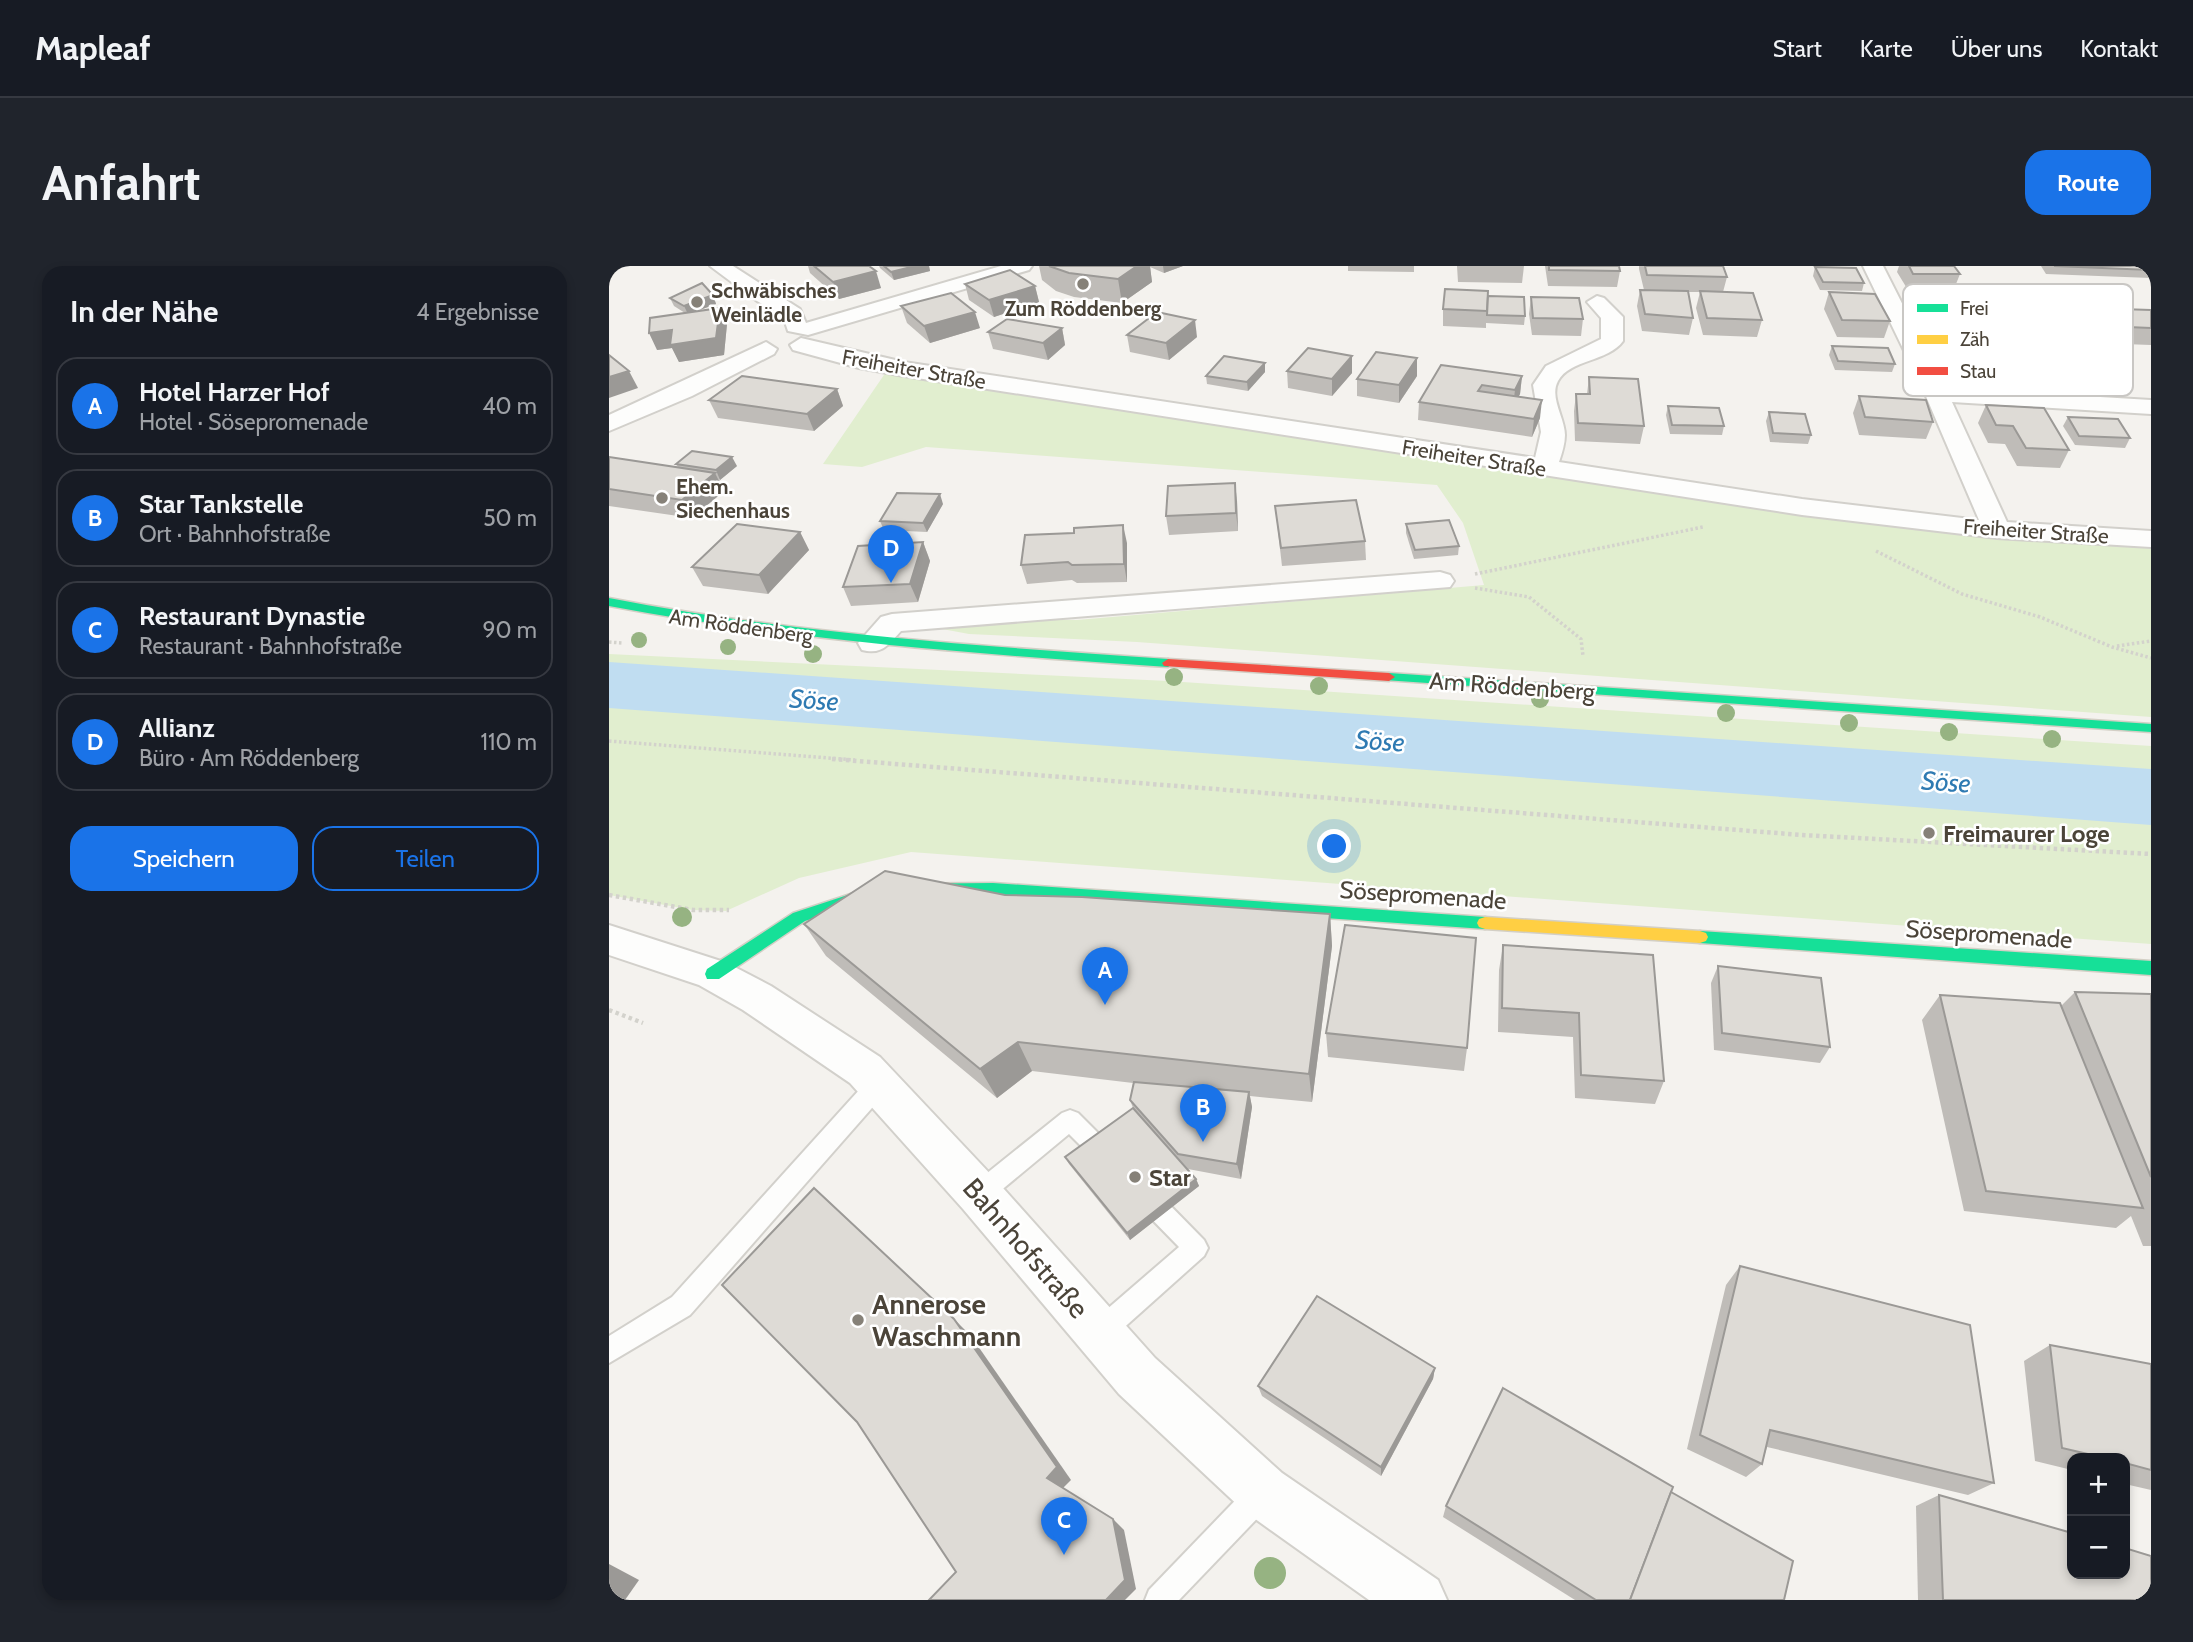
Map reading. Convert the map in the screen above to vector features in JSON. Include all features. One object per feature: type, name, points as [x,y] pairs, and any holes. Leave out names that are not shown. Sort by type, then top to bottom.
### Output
[{"type":"main road","name":"Am Röddenberg","points":[[609,602],[757,630],[873,643],[2151,728]]},
{"type":"main road","points":[[666,631],[757,630]]},
{"type":"main road","name":"Sösepromenade","points":[[713,974],[799,917],[881,890],[993,889],[2151,968]]},
{"type":"street","points":[[720,266],[764,297],[793,313],[802,333]]},
{"type":"street","points":[[609,424],[684,391],[766,349],[757,344],[763,334],[802,333],[1022,266]]},
{"type":"street","points":[[1873,266],[1903,326]]},
{"type":"street","points":[[764,297],[761,313],[765,322]]},
{"type":"street","points":[[1544,469],[1553,442],[1553,428],[1544,397],[1546,379],[1556,370],[1604,348],[1612,341],[1612,317],[1597,302]]},
{"type":"street","name":"Freiheiter Straße","points":[[802,333],[859,361],[1544,469],[1802,507],[1997,530],[2151,539]]},
{"type":"street","points":[[1938,396],[1997,530]]},
{"type":"street","points":[[1970,396],[2151,407]]},
{"type":"street","points":[[873,643],[892,623],[1454,584]]},
{"type":"street","name":"Bahnhofstraße","points":[[609,940],[713,974],[757,998],[865,1070],[979,1194],[1137,1376],[1263,1492],[1418,1600]]},
{"type":"lane","points":[[609,1350],[681,1306],[879,1085]]},
{"type":"lane","points":[[979,1194],[1070,1120],[1196,1248],[1099,1333]]},
{"type":"lane","points":[[1159,1600],[1263,1492]]},
{"type":"path","points":[[1454,584],[1708,526]]},
{"type":"path","points":[[1885,556],[1962,594],[2040,617],[2112,647],[2151,658]]},
{"type":"path","points":[[1454,584],[1529,597],[1581,639],[1586,691]]},
{"type":"path","points":[[2112,647],[2151,640]]},
{"type":"path","points":[[609,741],[1802,835],[2151,855]]},
{"type":"path","points":[[609,895],[693,910],[726,911],[765,899],[799,917]]},
{"type":"path","points":[[609,1010],[643,1023]]},
{"type":"green space","points":[[886,372],[1803,513],[2151,545],[2151,717],[1137,642],[969,634],[926,626],[1014,619],[1077,620],[1484,585],[1463,523],[1437,485],[926,447],[862,467],[823,464]]},
{"type":"green space","points":[[609,654],[1168,681],[2151,746],[2151,944],[911,852],[799,878],[726,911],[693,910],[609,895]]},
{"type":"building","points":[[814,266],[869,266],[876,271],[833,282]]},
{"type":"building","points":[[884,266],[915,266],[891,272]]},
{"type":"building","points":[[1049,266],[1137,266],[1118,279],[1069,273]]},
{"type":"building","points":[[1549,266],[1619,266],[1620,271],[1549,270]]},
{"type":"building","points":[[1645,266],[1723,266],[1727,277],[1647,275]]},
{"type":"building","points":[[1909,266],[1954,266],[1960,274],[1913,274]]},
{"type":"building","points":[[2054,266],[2151,266],[2151,270]]},
{"type":"building","points":[[1815,267],[1856,268],[1864,283],[1823,282]]},
{"type":"building","points":[[1010,270],[1035,286],[989,300],[965,284]]},
{"type":"building","points":[[702,283],[713,295],[684,306],[670,298]]},
{"type":"building","points":[[1445,289],[1488,291],[1487,311],[1443,309]]},
{"type":"building","points":[[1640,290],[1688,291],[1693,318],[1645,314]]},
{"type":"building","points":[[1700,291],[1753,293],[1762,320],[1707,318]]},
{"type":"building","points":[[1829,292],[1875,294],[1890,321],[1842,320]]},
{"type":"building","points":[[951,293],[975,312],[924,326],[901,306]]},
{"type":"building","points":[[1488,296],[1524,297],[1525,316],[1487,315]]},
{"type":"building","points":[[1531,297],[1579,298],[1583,319],[1533,318]]},
{"type":"building","points":[[720,308],[716,338],[670,345],[672,330],[649,333],[650,318]]},
{"type":"building","points":[[2133,309],[2151,310],[2151,328],[2133,327]]},
{"type":"building","points":[[1157,312],[1195,320],[1166,343],[1127,335]]},
{"type":"building","points":[[1007,319],[1062,328],[1043,343],[988,332]]},
{"type":"building","points":[[1832,346],[1888,348],[1895,364],[1838,361]]},
{"type":"building","points":[[1308,348],[1352,356],[1332,379],[1287,371]]},
{"type":"building","points":[[1376,352],[1417,358],[1399,385],[1357,379]]},
{"type":"building","points":[[609,355],[629,371],[609,377]]},
{"type":"building","points":[[1224,356],[1265,363],[1247,382],[1206,376]]},
{"type":"building","points":[[1441,365],[1522,376],[1515,390],[1482,385],[1478,391],[1542,400],[1534,419],[1419,402]]},
{"type":"building","points":[[742,376],[837,389],[807,414],[709,400]]},
{"type":"building","points":[[1589,377],[1638,379],[1644,426],[1578,423],[1576,394],[1590,394]]},
{"type":"building","points":[[1859,396],[1926,400],[1933,422],[1865,417]]},
{"type":"building","points":[[1986,405],[2044,408],[2069,450],[2026,448],[2013,426],[1996,425]]},
{"type":"building","points":[[1668,406],[1719,408],[1724,426],[1672,425]]},
{"type":"building","points":[[1769,412],[1805,414],[1811,435],[1773,433]]},
{"type":"building","points":[[2068,417],[2118,419],[2130,438],[2079,436]]},
{"type":"building","points":[[692,451],[732,457],[716,470],[676,464]]},
{"type":"building","points":[[609,457],[715,473],[682,500],[609,489]]},
{"type":"building","points":[[1235,483],[1236,513],[1166,516],[1168,486]]},
{"type":"building","points":[[897,493],[940,494],[923,523],[880,521]]},
{"type":"building","points":[[1356,500],[1365,541],[1281,548],[1275,506]]},
{"type":"building","points":[[1449,520],[1459,546],[1415,550],[1406,524]]},
{"type":"building","points":[[737,524],[800,532],[759,575],[692,567]]},
{"type":"building","points":[[1123,525],[1124,564],[1072,565],[1068,562],[1021,565],[1025,535],[1074,533],[1074,528]]},
{"type":"building","points":[[923,542],[910,584],[843,587],[858,546]]},
{"type":"building","points":[[885,871],[1005,895],[1082,897],[1330,914],[1309,1074],[1018,1042],[980,1069],[804,924]]},
{"type":"building","points":[[1345,925],[1476,938],[1467,1048],[1326,1033]]},
{"type":"building","points":[[1503,945],[1653,955],[1664,1081],[1581,1075],[1579,1013],[1502,1008]]},
{"type":"building","points":[[1718,966],[1821,978],[1830,1047],[1722,1033]]},
{"type":"building","points":[[2075,992],[2151,994],[2151,1177]]},
{"type":"building","points":[[1940,995],[2060,1003],[2143,1208],[1986,1191]]},
{"type":"building","points":[[1134,1082],[1249,1092],[1237,1164],[1178,1154],[1130,1100]]},
{"type":"building","name":"Star","points":[[1133,1108],[1196,1179],[1127,1233],[1065,1157]]},
{"type":"building","points":[[814,1188],[954,1319],[1057,1467],[1047,1478],[1113,1519],[1125,1580],[1106,1600],[929,1600],[956,1572],[857,1422],[722,1285]]},
{"type":"building","points":[[1740,1266],[1970,1325],[1994,1483],[1770,1430],[1762,1464],[1700,1435]]},
{"type":"building","points":[[1317,1296],[1435,1368],[1381,1467],[1258,1386]]},
{"type":"building","points":[[2050,1345],[2151,1364],[2151,1470],[2130,1464],[2130,1453],[2084,1453],[2062,1448]]},
{"type":"building","points":[[1503,1388],[1673,1487],[1630,1600],[1596,1600],[1446,1506]]},
{"type":"building","points":[[1671,1492],[1793,1561],[1784,1600],[1630,1600]]},
{"type":"building","points":[[1939,1495],[2067,1532],[2067,1579],[2130,1579],[2130,1550],[2151,1556],[2151,1600],[1943,1600]]},
{"type":"waterway","name":"Söse","points":[[609,685],[2151,797]]},
{"type":"traffic: fast","points":[[609,602],[817,635],[1168,663]]},
{"type":"traffic: fast","points":[[1389,677],[2151,728]]},
{"type":"traffic: fast","points":[[713,974],[799,917],[881,890],[993,889],[1485,923]]},
{"type":"traffic: fast","points":[[1700,937],[2151,968]]},
{"type":"traffic: slow","points":[[1485,923],[1700,937]]},
{"type":"traffic: jam","points":[[1168,663],[1389,677]]},
{"type":"place","name":"Zum Röddenberg","points":[[1083,284]]},
{"type":"place","name":"Schwäbisches Weinlädle","points":[[697,302]]},
{"type":"place","name":"Ehem. Siechenhaus","points":[[662,498]]},
{"type":"place","name":"Allianz","points":[[891,583]]},
{"type":"place","name":"Freimaurer Loge","points":[[1929,833]]},
{"type":"place","name":"Hotel Harzer Hof","points":[[1105,1005]]},
{"type":"place","name":"Star Tankstelle","points":[[1203,1142]]},
{"type":"place","name":"Star","points":[[1135,1177]]},
{"type":"place","name":"Annerose Waschmann","points":[[858,1320]]},
{"type":"place","name":"Restaurant Dynastie","points":[[1064,1555]]}]
